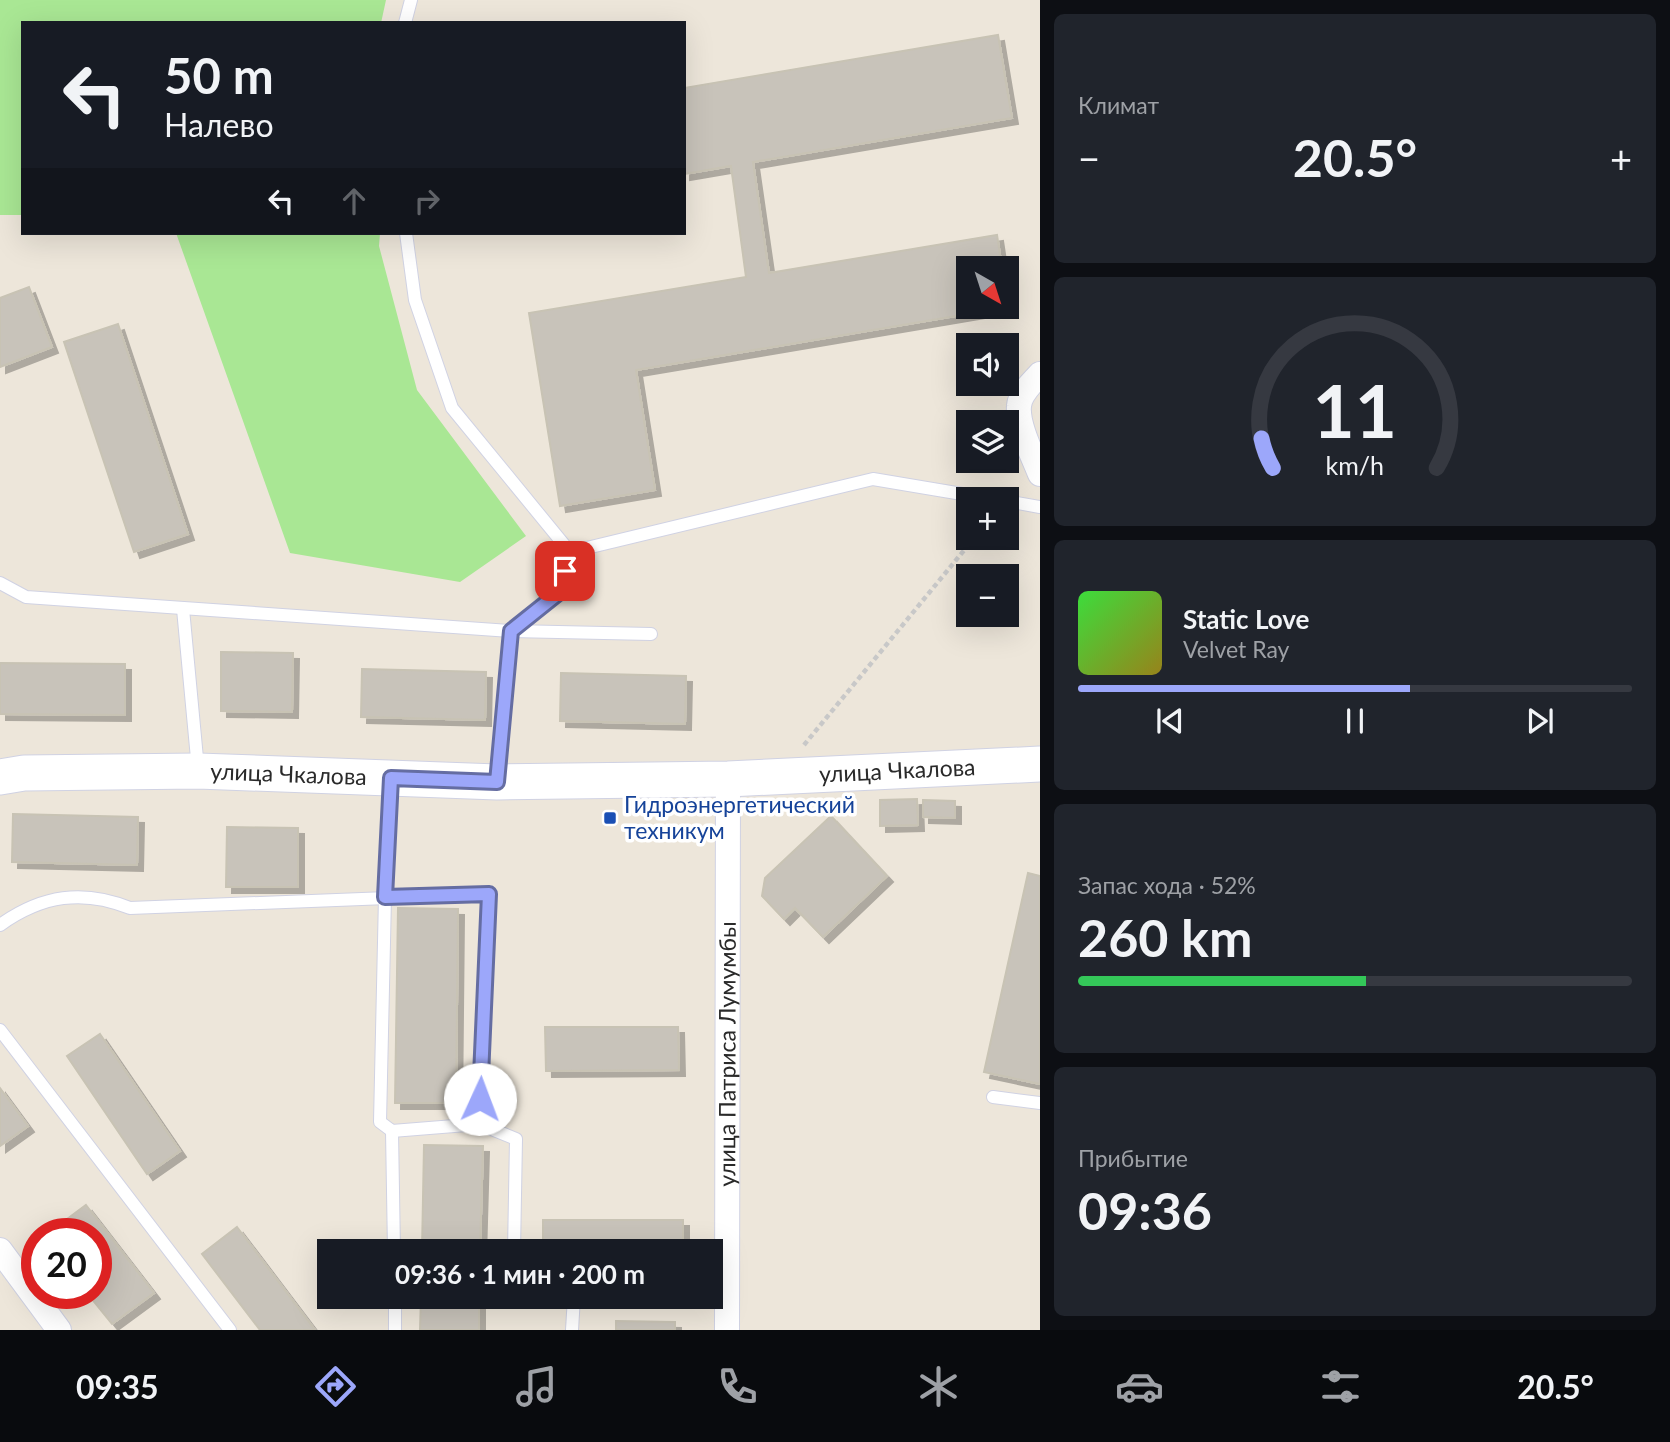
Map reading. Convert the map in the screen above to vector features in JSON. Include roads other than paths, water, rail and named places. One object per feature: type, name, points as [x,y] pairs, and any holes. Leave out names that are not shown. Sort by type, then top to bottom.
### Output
[{"type":"main road","name":"улица Чкалова","points":[[0,777],[46,772],[198,771],[497,782],[728,779],[1040,764]]},
{"type":"street","points":[[1040,374],[1026,390],[1019,405],[1023,430],[1040,474]]},
{"type":"street","name":"улица Патриса Лумумбы","points":[[720,1239],[728,779]]},
{"type":"street","points":[[0,1250],[59,1330]]},
{"type":"street","name":"улица Патриса Лумумбы","points":[[723,1306],[727,1330]]},
{"type":"lane","points":[[406,21],[411,0]]},
{"type":"lane","points":[[406,235],[415,300],[452,408],[569,552]]},
{"type":"lane","points":[[569,552],[873,479],[956,493]]},
{"type":"lane","points":[[1019,503],[1040,507]]},
{"type":"lane","points":[[497,782],[511,631],[561,591],[569,552]]},
{"type":"lane","points":[[0,583],[26,597],[511,631],[651,634]]},
{"type":"lane","points":[[183,609],[198,771]]},
{"type":"lane","points":[[391,778],[385,897],[380,1122],[392,1130],[479,1124],[516,1139],[514,1239]]},
{"type":"lane","points":[[0,925],[41,902],[74,896],[107,899],[130,908],[489,894],[479,1124]]},
{"type":"lane","points":[[0,1030],[230,1330]]},
{"type":"lane","points":[[993,1097],[1040,1103]]},
{"type":"lane","points":[[392,1130],[394,1239]]},
{"type":"lane","points":[[395,1309],[396,1330]]},
{"type":"lane","points":[[572,1330],[573,1309]]},
{"type":"place","name":"Гидроэнергетический техникум","points":[[610,818]]}]
